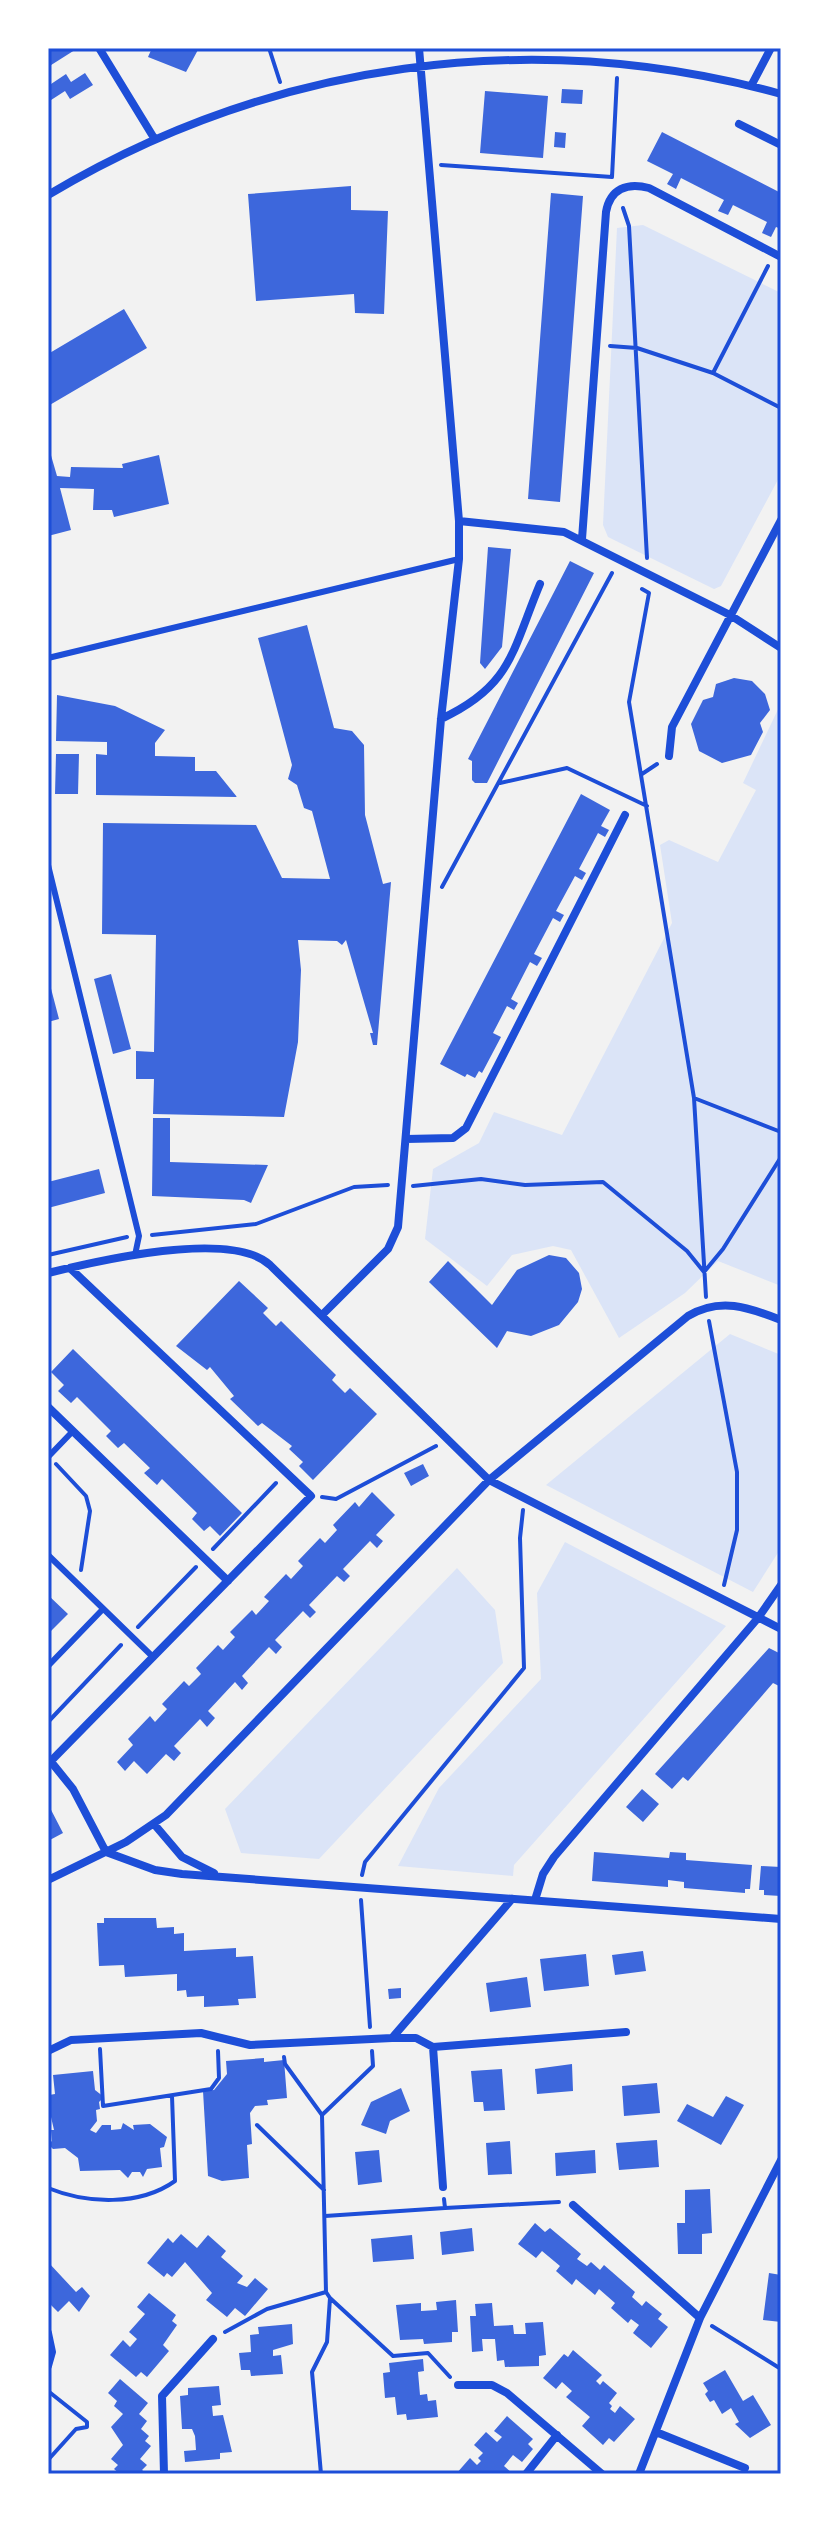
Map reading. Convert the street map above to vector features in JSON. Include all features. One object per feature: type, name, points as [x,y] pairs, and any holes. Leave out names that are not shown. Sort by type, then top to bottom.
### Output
[{"type":"street","points":[[99,48],[154,138]]},
{"type":"street","points":[[322,1315],[393,1241],[398,1227],[441,719],[459,559],[459,521],[419,48]]},
{"type":"street","points":[[751,86],[771,48]]},
{"type":"street","points":[[48,195],[154,138],[221,111],[360,73],[419,65],[522,58],[618,64],[751,86],[781,94]]},
{"type":"street","points":[[739,124],[781,145]]},
{"type":"street","points":[[582,539],[606,212],[616,191],[627,186],[649,188],[778,255]]},
{"type":"street","points":[[669,756],[672,727],[781,520]]},
{"type":"street","points":[[459,521],[544,528],[582,539],[730,615],[781,648]]},
{"type":"street","points":[[441,719],[471,704],[494,686],[540,584]]},
{"type":"street","points":[[406,1139],[453,1138],[466,1128],[625,815]]},
{"type":"street","points":[[48,1273],[135,1255],[218,1248],[245,1250],[264,1260],[489,1480],[781,1629]]},
{"type":"street","points":[[70,1268],[311,1496],[50,1759],[73,1789],[106,1852],[155,1870],[781,1919]]},
{"type":"street","points":[[48,1880],[154,1824],[186,1797],[489,1480],[676,1326],[707,1307],[739,1306],[781,1320]]},
{"type":"street","points":[[48,1407],[228,1581]]},
{"type":"street","points":[[535,1900],[547,1866],[562,1845],[758,1618],[781,1585]]},
{"type":"street","points":[[154,1824],[192,1864],[237,1878]]},
{"type":"street","points":[[392,2038],[512,1899]]},
{"type":"street","points":[[48,2051],[65,2042],[217,2035],[243,2044],[416,2038],[433,2047],[626,2032]]},
{"type":"street","points":[[433,2047],[443,2187]]},
{"type":"street","points":[[639,2474],[700,2318],[781,2160]]},
{"type":"street","points":[[573,2205],[700,2318]]},
{"type":"street","points":[[48,2333],[52,2352],[48,2366]]},
{"type":"street","points":[[164,2474],[162,2396],[213,2339]]},
{"type":"street","points":[[458,2385],[500,2389],[602,2474]]},
{"type":"street","points":[[656,2432],[745,2468]]},
{"type":"street","points":[[526,2474],[557,2435]]},
{"type":"lane","points":[[48,658],[459,559]]},
{"type":"lane","points":[[48,865],[139,1236],[135,1255]]},
{"type":"lane","points":[[48,1456],[73,1431]]},
{"type":"lane","points":[[48,1555],[153,1657]]},
{"type":"lane","points":[[48,1666],[103,1609]]},
{"type":"path","points":[[269,48],[284,92]]},
{"type":"path","points":[[618,64],[612,177],[629,226],[648,552],[636,585],[649,593],[629,702],[694,1098],[707,1307],[737,1472],[737,1530],[720,1598]]},
{"type":"path","points":[[427,164],[612,177]]},
{"type":"path","points":[[713,373],[778,255]]},
{"type":"path","points":[[596,345],[637,348],[713,373],[781,408]]},
{"type":"path","points":[[440,891],[610,572],[623,579]]},
{"type":"path","points":[[642,774],[669,756]]},
{"type":"path","points":[[500,783],[567,768],[647,806]]},
{"type":"path","points":[[694,1098],[781,1132]]},
{"type":"path","points":[[704,1272],[723,1249],[781,1157]]},
{"type":"path","points":[[311,1496],[336,1499],[449,1440]]},
{"type":"path","points":[[48,1456],[86,1496],[90,1511],[78,1585]]},
{"type":"path","points":[[48,1722],[286,1472]]},
{"type":"path","points":[[322,2115],[373,2066],[360,1887],[365,1862],[524,1668],[520,1538],[524,1497]]},
{"type":"path","points":[[99,2039],[103,2106],[211,2089],[219,2078],[217,2035]]},
{"type":"path","points":[[282,2043],[285,2064],[322,2115],[327,2342],[312,2372],[321,2474]]},
{"type":"path","points":[[48,2188],[71,2197],[102,2201],[159,2193],[175,2181],[172,2096]]},
{"type":"path","points":[[257,2125],[324,2190]]},
{"type":"path","points":[[443,2187],[445,2208]]},
{"type":"path","points":[[325,2216],[563,2201],[573,2205]]},
{"type":"path","points":[[213,2339],[267,2309],[328,2295]]},
{"type":"path","points":[[328,2295],[393,2356],[428,2353],[458,2385]]},
{"type":"path","points":[[700,2318],[781,2369]]},
{"type":"path","points":[[48,2391],[87,2422],[87,2427],[76,2429],[48,2460]]},
{"type":"path","points":[[48,2403],[54,2395]]},
{"type":"shaded area","points":[[643,225],[781,293],[781,474],[721,586],[714,589],[608,537],[603,525],[617,228]]},
{"type":"shaded area","points":[[781,703],[781,1286],[718,1261],[685,1293],[619,1338],[571,1250],[553,1246],[512,1255],[487,1286],[425,1239],[433,1169],[479,1143],[494,1112],[562,1135],[672,923],[660,845],[669,840],[718,862],[756,790],[743,783]]},
{"type":"shaded area","points":[[730,1334],[781,1355],[781,1548],[753,1592],[546,1485]]},
{"type":"shaded area","points":[[565,1542],[726,1626],[514,1865],[513,1876],[398,1866],[439,1788],[541,1679],[537,1593]]},
{"type":"shaded area","points":[[457,1568],[495,1610],[503,1663],[319,1859],[241,1853],[225,1809]]},
{"type":"building","points":[[48,48],[78,48],[48,67]]},
{"type":"building","points":[[152,48],[199,48],[186,72],[148,57]]},
{"type":"building","points":[[85,73],[93,85],[70,99],[65,91],[48,102],[48,86],[66,74],[71,82]]},
{"type":"building","points":[[562,89],[583,90],[582,104],[561,103]]},
{"type":"building","points":[[485,91],[548,96],[543,158],[480,153]]},
{"type":"building","points":[[555,132],[566,133],[565,148],[554,147]]},
{"type":"building","points":[[662,132],[781,193],[781,229],[776,227],[771,237],[762,233],[767,222],[733,205],[728,215],[718,211],[724,200],[681,178],[676,189],[667,184],[673,174],[647,161]]},
{"type":"building","points":[[351,186],[351,210],[388,211],[384,314],[355,313],[354,294],[256,301],[248,194]]},
{"type":"building","points":[[551,193],[583,196],[560,502],[528,499]]},
{"type":"building","points":[[124,309],[147,348],[48,406],[48,354]]},
{"type":"building","points":[[48,445],[57,476],[70,477],[71,467],[123,468],[122,464],[159,455],[169,504],[114,517],[112,510],[93,510],[94,489],[60,488],[71,530],[48,536]]},
{"type":"building","points":[[488,547],[511,549],[502,647],[485,669],[480,663]]},
{"type":"building","points":[[570,561],[594,573],[487,783],[475,783],[472,780],[472,761],[468,759]]},
{"type":"building","points":[[307,625],[334,728],[352,731],[364,745],[365,815],[383,884],[391,882],[377,1045],[373,1045],[370,1033],[373,1033],[346,940],[342,945],[337,941],[298,940],[301,970],[298,1042],[284,1117],[153,1114],[154,1079],[136,1079],[136,1051],[154,1052],[156,935],[102,934],[103,823],[256,825],[282,878],[330,879],[312,811],[304,808],[297,785],[288,779],[292,765],[258,638]]},
{"type":"building","points":[[734,678],[752,681],[765,694],[770,710],[760,723],[763,732],[751,755],[722,763],[699,751],[691,724],[703,700],[713,697],[716,684]]},
{"type":"building","points":[[57,695],[115,706],[165,730],[155,743],[155,756],[195,757],[195,771],[216,771],[237,797],[96,795],[96,754],[107,755],[107,742],[56,741]]},
{"type":"building","points":[[56,754],[79,754],[78,794],[55,794]]},
{"type":"building","points":[[581,794],[610,810],[601,826],[609,830],[605,837],[598,833],[579,869],[586,873],[582,880],[575,876],[556,911],[564,915],[560,922],[553,918],[534,954],[542,958],[537,966],[530,962],[511,999],[518,1003],[514,1010],[507,1006],[493,1033],[501,1037],[482,1073],[479,1071],[475,1078],[467,1074],[465,1077],[440,1064]]},
{"type":"building","points":[[111,974],[131,1049],[113,1054],[94,979]]},
{"type":"building","points":[[48,977],[59,1019],[48,1022]]},
{"type":"building","points":[[153,1118],[170,1118],[170,1162],[268,1165],[251,1203],[244,1200],[152,1196]]},
{"type":"building","points":[[99,1169],[105,1193],[48,1208],[48,1182]]},
{"type":"building","points":[[549,1255],[566,1258],[579,1273],[582,1289],[578,1302],[559,1325],[531,1336],[507,1331],[497,1348],[429,1282],[448,1261],[492,1305],[517,1270]]},
{"type":"building","points":[[239,1281],[268,1308],[263,1313],[276,1326],[281,1321],[336,1375],[332,1380],[345,1393],[350,1388],[377,1414],[313,1480],[299,1466],[303,1462],[289,1449],[292,1446],[262,1423],[258,1426],[230,1399],[234,1396],[210,1367],[207,1370],[176,1346]]},
{"type":"building","points":[[73,1349],[242,1513],[220,1536],[210,1526],[204,1531],[192,1519],[197,1513],[162,1479],[157,1485],[144,1473],[150,1468],[124,1443],[118,1448],[106,1436],[111,1431],[77,1397],[71,1403],[58,1391],[64,1385],[51,1372]]},
{"type":"building","points":[[423,1464],[429,1476],[411,1486],[404,1473]]},
{"type":"building","points":[[372,1492],[395,1515],[376,1535],[383,1541],[377,1548],[370,1541],[343,1569],[350,1576],[344,1582],[337,1576],[309,1605],[316,1612],[310,1618],[303,1611],[275,1640],[282,1647],[276,1654],[269,1647],[242,1676],[248,1683],[242,1690],[235,1682],[208,1711],[215,1718],[207,1727],[200,1719],[174,1746],[181,1753],[174,1761],[166,1754],[147,1774],[134,1761],[125,1771],[117,1762],[133,1745],[128,1739],[150,1716],[155,1722],[167,1709],[162,1704],[184,1681],[189,1686],[201,1674],[196,1668],[218,1645],[223,1650],[235,1637],[230,1632],[252,1610],[256,1615],[269,1601],[264,1597],[286,1574],[291,1579],[303,1566],[298,1561],[320,1538],[325,1543],[337,1530],[333,1525],[355,1502],[359,1507]]},
{"type":"building","points":[[48,1595],[68,1614],[48,1634]]},
{"type":"building","points":[[769,1648],[781,1654],[781,1687],[773,1683],[688,1781],[683,1777],[672,1789],[655,1774]]},
{"type":"building","points":[[642,1789],[659,1804],[643,1822],[626,1807]]},
{"type":"building","points":[[48,1804],[63,1833],[48,1841]]},
{"type":"building","points":[[594,1852],[669,1858],[670,1852],[686,1853],[686,1860],[752,1865],[750,1889],[745,1889],[745,1893],[684,1888],[684,1882],[668,1880],[668,1887],[592,1881]]},
{"type":"building","points":[[761,1866],[781,1867],[781,1896],[764,1895],[764,1890],[759,1890]]},
{"type":"building","points":[[104,1918],[156,1918],[157,1928],[174,1927],[174,1934],[184,1933],[184,1951],[236,1948],[236,1957],[253,1956],[256,1998],[238,1999],[239,2005],[204,2007],[204,1996],[187,1997],[186,1990],[177,1991],[177,1974],[125,1977],[124,1965],[99,1966],[97,1923],[104,1923]]},
{"type":"building","points":[[643,1951],[646,1971],[615,1975],[612,1955]]},
{"type":"building","points":[[586,1954],[589,1986],[544,1991],[540,1959]]},
{"type":"building","points":[[527,1977],[531,2007],[490,2012],[486,1983]]},
{"type":"building","points":[[401,1988],[401,1998],[389,1999],[388,1989]]},
{"type":"building","points":[[264,2058],[264,2062],[284,2060],[287,2098],[267,2100],[268,2105],[255,2106],[250,2113],[252,2144],[247,2145],[249,2178],[222,2181],[208,2176],[203,2091],[214,2090],[227,2074],[226,2061]]},
{"type":"building","points":[[572,2064],[573,2091],[537,2094],[535,2069]]},
{"type":"building","points":[[502,2069],[505,2110],[484,2111],[483,2102],[474,2102],[471,2071]]},
{"type":"building","points":[[93,2071],[95,2090],[104,2097],[99,2102],[100,2109],[96,2110],[97,2121],[90,2130],[96,2133],[102,2125],[111,2125],[111,2130],[121,2129],[123,2123],[134,2130],[133,2125],[150,2124],[167,2137],[164,2147],[160,2148],[162,2167],[147,2169],[143,2177],[140,2172],[132,2172],[128,2178],[120,2170],[80,2171],[78,2158],[65,2148],[53,2149],[48,2144],[52,2141],[51,2130],[54,2130],[48,2104],[49,2095],[55,2094],[53,2075]]},
{"type":"building","points":[[657,2083],[660,2113],[624,2116],[622,2086]]},
{"type":"building","points":[[401,2088],[410,2111],[390,2121],[386,2134],[361,2125],[371,2102]]},
{"type":"building","points":[[726,2096],[744,2105],[721,2145],[677,2121],[687,2104],[713,2117]]},
{"type":"building","points":[[657,2140],[659,2167],[619,2170],[616,2143]]},
{"type":"building","points":[[510,2141],[512,2174],[488,2175],[486,2143]]},
{"type":"building","points":[[379,2150],[382,2182],[358,2185],[355,2152]]},
{"type":"building","points":[[595,2150],[596,2173],[556,2176],[555,2153]]},
{"type":"building","points":[[710,2189],[712,2233],[702,2234],[702,2254],[678,2254],[677,2223],[685,2223],[685,2190]]},
{"type":"building","points":[[535,2223],[545,2232],[550,2228],[581,2254],[577,2259],[587,2266],[591,2262],[600,2270],[604,2265],[635,2292],[632,2297],[642,2306],[646,2301],[662,2314],[658,2319],[668,2327],[651,2348],[633,2333],[639,2325],[631,2319],[628,2323],[611,2308],[615,2303],[599,2289],[595,2295],[576,2279],[572,2285],[556,2271],[560,2266],[542,2251],[536,2258],[518,2244]]},
{"type":"building","points":[[472,2228],[474,2251],[442,2255],[440,2232]]},
{"type":"building","points":[[181,2234],[197,2248],[208,2235],[226,2251],[221,2257],[243,2276],[237,2283],[247,2287],[255,2278],[268,2289],[245,2316],[235,2308],[227,2317],[206,2300],[212,2293],[185,2262],[172,2277],[167,2273],[164,2277],[147,2263],[168,2238],[173,2243]]},
{"type":"building","points":[[412,2235],[414,2259],[373,2262],[371,2239]]},
{"type":"building","points":[[48,2262],[76,2292],[82,2287],[90,2296],[79,2312],[69,2301],[58,2312],[48,2302]]},
{"type":"building","points":[[769,2273],[781,2275],[781,2322],[763,2320]]},
{"type":"building","points":[[149,2293],[176,2315],[172,2321],[177,2325],[163,2345],[169,2351],[147,2377],[141,2372],[136,2377],[110,2355],[123,2340],[130,2347],[137,2339],[129,2332],[145,2314],[137,2307]]},
{"type":"building","points":[[456,2300],[458,2332],[452,2332],[452,2342],[424,2344],[423,2339],[400,2340],[396,2305],[421,2303],[421,2311],[437,2310],[436,2302]]},
{"type":"building","points":[[492,2303],[494,2326],[513,2325],[514,2334],[526,2334],[525,2323],[543,2322],[546,2355],[539,2356],[539,2366],[505,2367],[504,2360],[497,2361],[495,2339],[482,2339],[483,2351],[472,2352],[470,2316],[476,2316],[475,2304]]},
{"type":"building","points":[[292,2324],[293,2344],[273,2350],[273,2356],[281,2355],[283,2374],[251,2376],[250,2370],[241,2370],[239,2353],[251,2352],[250,2335],[259,2334],[258,2327]]},
{"type":"building","points":[[573,2350],[602,2375],[596,2381],[600,2385],[603,2381],[617,2393],[609,2403],[612,2406],[610,2409],[615,2413],[620,2406],[635,2419],[614,2442],[609,2438],[603,2445],[582,2426],[590,2417],[566,2397],[572,2391],[562,2382],[556,2389],[543,2378],[564,2354],[568,2357]]},
{"type":"building","points":[[423,2359],[424,2371],[418,2372],[420,2395],[427,2394],[428,2401],[436,2400],[438,2417],[407,2420],[406,2414],[397,2415],[395,2397],[385,2398],[383,2373],[390,2372],[389,2363]]},
{"type":"building","points":[[725,2370],[743,2401],[753,2395],[771,2425],[750,2438],[735,2424],[739,2422],[731,2408],[722,2414],[714,2400],[710,2402],[705,2394],[708,2391],[703,2383]]},
{"type":"building","points":[[120,2379],[148,2403],[139,2414],[147,2421],[141,2429],[149,2436],[145,2441],[151,2446],[140,2459],[147,2465],[142,2470],[147,2474],[120,2474],[114,2469],[118,2465],[111,2459],[123,2445],[111,2427],[123,2414],[114,2406],[117,2401],[108,2393]]},
{"type":"building","points":[[219,2386],[221,2405],[212,2406],[213,2416],[223,2415],[232,2452],[220,2453],[220,2459],[185,2462],[184,2451],[196,2450],[195,2436],[192,2429],[182,2429],[180,2396],[188,2395],[188,2388]]},
{"type":"building","points":[[507,2416],[533,2439],[528,2444],[533,2449],[522,2462],[513,2455],[504,2466],[513,2474],[456,2474],[470,2458],[477,2465],[481,2461],[478,2458],[483,2453],[474,2445],[486,2432],[497,2442],[502,2437],[494,2431]]}]
